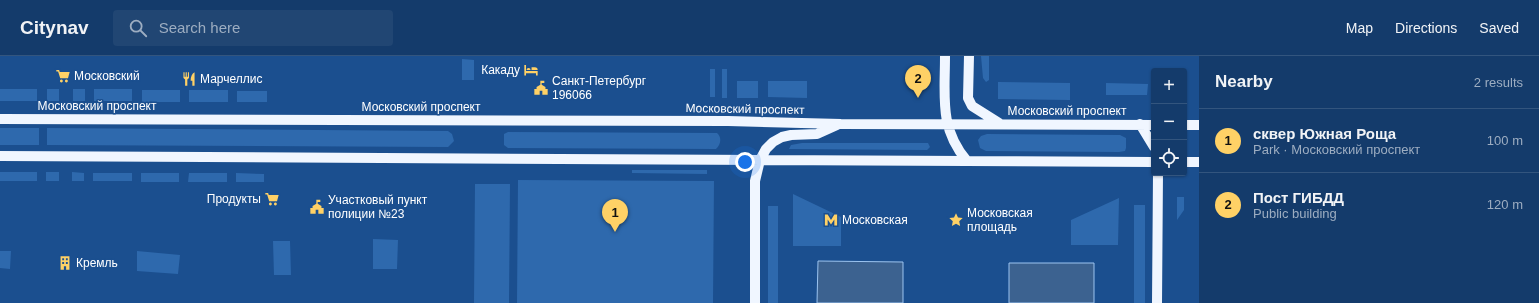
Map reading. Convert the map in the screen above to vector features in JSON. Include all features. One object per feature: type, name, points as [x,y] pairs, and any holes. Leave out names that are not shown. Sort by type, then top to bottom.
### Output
[{"type":"main road","points":[[945,56],[946,124],[954,143],[967,161]]},
{"type":"main road","points":[[968,56],[968,98],[972,106],[1001,124]]},
{"type":"main road","name":"Московский проспект","points":[[0,119],[728,121],[841,124],[1151,124]]},
{"type":"main road","name":"Московский проспект","points":[[760,160],[772,142],[782,137],[791,134],[817,134],[841,124]]},
{"type":"main road","name":"Московский проспект","points":[[1140,124],[1151,142]]},
{"type":"main road","points":[[1187,125],[1199,125]]},
{"type":"main road","points":[[0,156],[1151,162]]},
{"type":"main road","points":[[755,303],[755,181],[760,160]]},
{"type":"main road","points":[[1187,162],[1199,162]]},
{"type":"main road","points":[[1157,303],[1158,176]]},
{"type":"shaded area","points":[[981,56],[989,56],[989,80],[986,82],[983,78]]},
{"type":"shaded area","points":[[462,59],[474,60],[474,80],[462,80]]},
{"type":"shaded area","points":[[710,69],[715,69],[715,97],[710,97]]},
{"type":"shaded area","points":[[722,69],[727,69],[727,98],[722,98]]},
{"type":"shaded area","points":[[737,81],[758,81],[758,98],[737,98]]},
{"type":"shaded area","points":[[768,81],[807,81],[807,98],[768,97]]},
{"type":"shaded area","points":[[998,82],[1070,83],[1070,100],[998,99]]},
{"type":"shaded area","points":[[1106,83],[1148,84],[1147,95],[1106,95]]},
{"type":"shaded area","points":[[0,89],[37,89],[37,101],[0,101]]},
{"type":"shaded area","points":[[47,89],[59,89],[59,101],[47,101]]},
{"type":"shaded area","points":[[73,89],[85,89],[85,101],[73,101]]},
{"type":"shaded area","points":[[94,89],[132,89],[132,101],[94,101]]},
{"type":"shaded area","points":[[142,90],[180,90],[180,102],[142,102]]},
{"type":"shaded area","points":[[189,90],[228,90],[228,102],[189,102]]},
{"type":"shaded area","points":[[237,91],[267,91],[267,102],[237,102]]},
{"type":"shaded area","points":[[0,128],[39,128],[39,145],[0,145]]},
{"type":"shaded area","points":[[47,128],[448,131],[452,134],[454,141],[448,147],[47,145]]},
{"type":"shaded area","points":[[508,132],[717,133],[720,137],[720,141],[716,149],[508,148],[504,145],[504,134]]},
{"type":"shaded area","points":[[987,134],[1120,135],[1126,138],[1126,148],[1125,151],[1119,152],[986,151],[980,148],[978,140],[981,136]]},
{"type":"shaded area","points":[[802,143],[928,143],[930,147],[927,150],[789,149],[791,145]]},
{"type":"shaded area","points":[[632,170],[707,170],[707,174],[632,173]]},
{"type":"shaded area","points":[[0,172],[37,172],[37,181],[0,181]]},
{"type":"shaded area","points":[[46,172],[59,172],[59,181],[46,181]]},
{"type":"shaded area","points":[[72,172],[84,173],[84,181],[72,181]]},
{"type":"shaded area","points":[[93,173],[132,173],[132,181],[93,181]]},
{"type":"shaded area","points":[[141,173],[179,173],[179,182],[141,182]]},
{"type":"shaded area","points":[[189,173],[227,173],[227,182],[188,182]]},
{"type":"shaded area","points":[[236,173],[264,174],[264,182],[236,182]]},
{"type":"shaded area","points":[[518,180],[714,181],[713,303],[517,303]]},
{"type":"shaded area","points":[[475,184],[510,184],[509,303],[474,303]]},
{"type":"shaded area","points":[[793,194],[841,217],[841,246],[793,246]]},
{"type":"shaded area","points":[[1177,197],[1184,197],[1184,210],[1177,220]]},
{"type":"shaded area","points":[[1119,198],[1118,245],[1071,245],[1071,220]]},
{"type":"shaded area","points":[[1134,205],[1145,205],[1145,303],[1134,303]]},
{"type":"shaded area","points":[[768,206],[778,206],[778,303],[768,303]]},
{"type":"shaded area","points":[[373,239],[398,240],[397,269],[373,269]]},
{"type":"shaded area","points":[[273,241],[290,241],[291,275],[274,275]]},
{"type":"shaded area","points":[[0,251],[11,251],[10,269],[0,268]]},
{"type":"shaded area","points":[[137,251],[180,255],[178,274],[137,271]]},
{"type":"shaded area","points":[[818,261],[903,262],[903,303],[817,303]]},
{"type":"shaded area","points":[[1009,263],[1094,263],[1094,303],[1009,303]]},
{"type":"place","name":"Какаду","points":[[531,70]]},
{"type":"place","name":"Московский","points":[[63,76]]},
{"type":"place","name":"Марчеллис","points":[[189,79]]},
{"type":"place","name":"Санкт-Петербург 196066","points":[[541,88]]},
{"type":"place","name":"Пост ГИБДД","points":[[918,98]]},
{"type":"place","name":"Продукты","points":[[272,199]]},
{"type":"place","name":"Участковый пункт полиции №23","points":[[317,207]]},
{"type":"place","name":"Московская","points":[[831,220]]},
{"type":"place","name":"Московская площадь","points":[[956,220]]},
{"type":"place","name":"сквер Южная Роща","points":[[615,232]]},
{"type":"place","name":"Кремль","points":[[65,263]]}]
